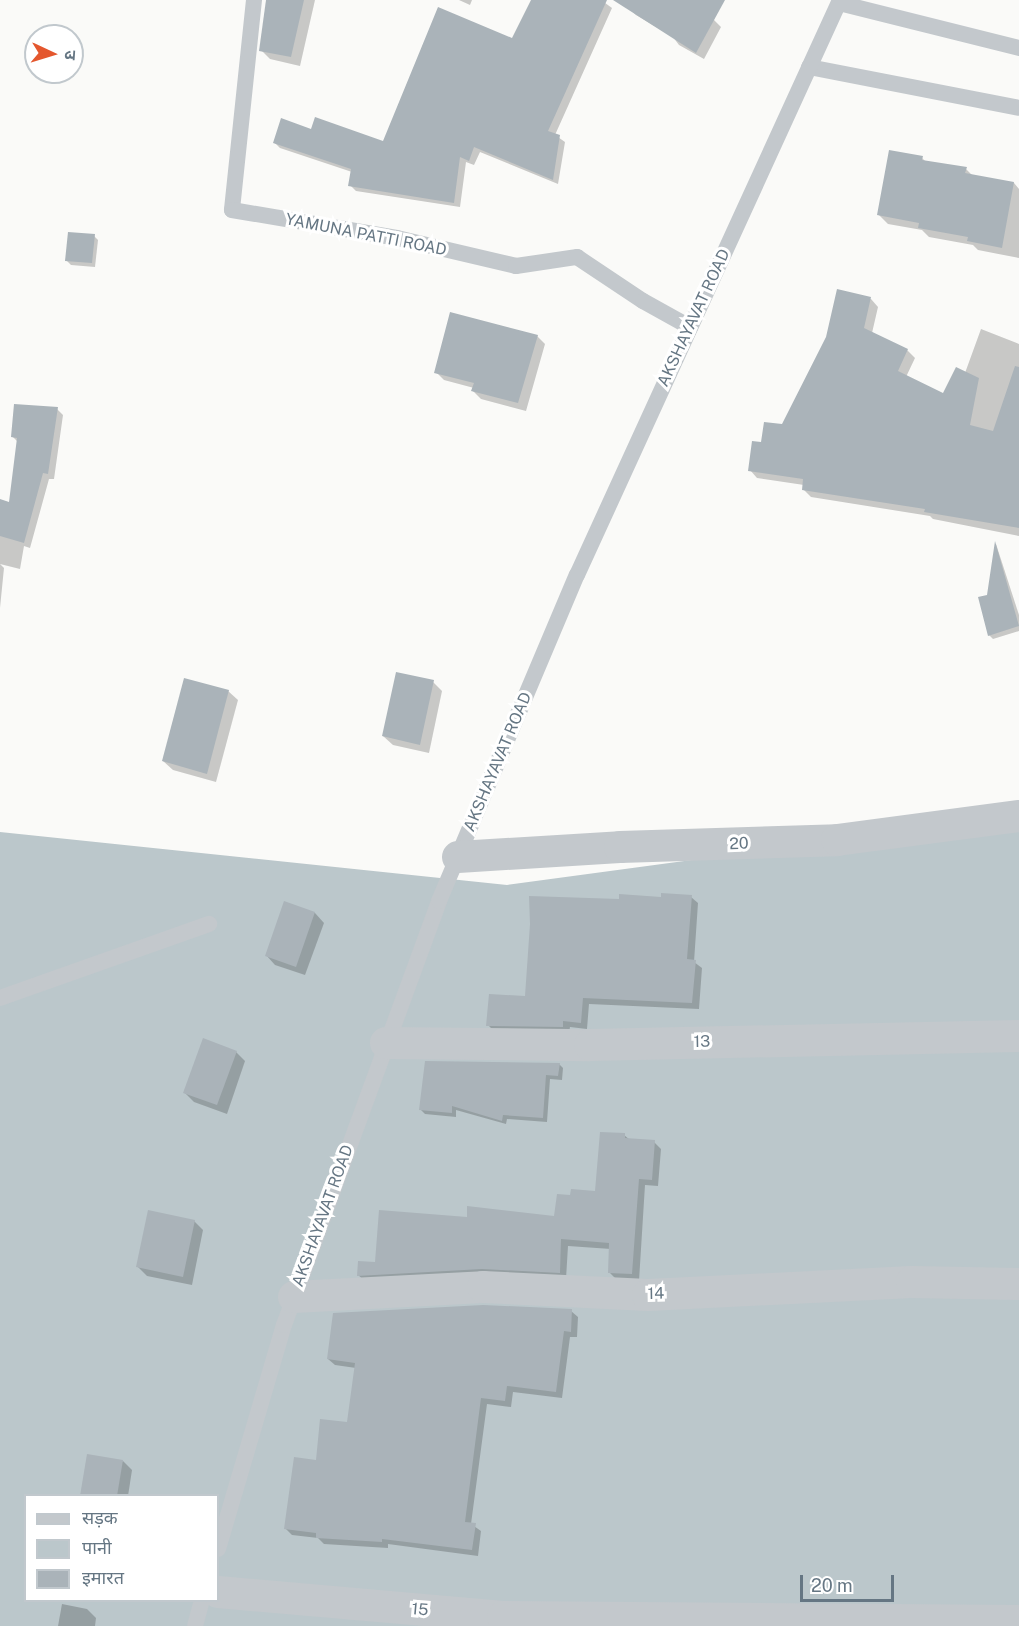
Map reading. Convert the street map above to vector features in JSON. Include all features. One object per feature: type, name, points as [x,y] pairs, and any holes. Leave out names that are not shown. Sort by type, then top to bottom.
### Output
[{"type":"street","name":"20","points":[[458,857],[620,847],[837,840],[1019,816]]},
{"type":"street","name":"13","points":[[386,1043],[590,1045],[1019,1036]]},
{"type":"street","name":"14","points":[[294,1298],[483,1287],[648,1295],[912,1282],[1019,1284]]},
{"type":"street","name":"15","points":[[219,1592],[503,1617],[1019,1621]]},
{"type":"lane","name":"YAMUNA PATTI ROAD","points":[[254,0],[232,210],[397,238],[516,266],[577,257],[643,302],[690,327]]},
{"type":"lane","name":"AKSHAYAVAT ROAD","points":[[219,1546],[294,1298],[386,1043],[458,857],[577,574],[840,1]]},
{"type":"lane","points":[[840,1],[1019,48]]},
{"type":"lane","points":[[809,67],[1019,108]]},
{"type":"lane","points":[[0,998],[209,924]]},
{"type":"lane","points":[[195,1626],[201,1602]]},
{"type":"water","points":[[1019,816],[1019,1626],[0,1626],[0,832],[507,885]]},
{"type":"building","points":[[266,0],[304,0],[291,57],[259,51]]},
{"type":"building","points":[[531,0],[607,0],[548,131],[560,135],[553,180],[474,147],[469,161],[460,157],[454,203],[348,186],[351,169],[273,143],[281,118],[311,129],[315,117],[383,141],[438,7],[512,38]]},
{"type":"building","points":[[613,0],[725,0],[696,53]]},
{"type":"building","points":[[889,150],[923,156],[922,160],[967,167],[965,173],[1014,182],[1002,248],[967,241],[968,237],[918,228],[919,223],[877,215]]},
{"type":"building","points":[[68,232],[95,234],[92,263],[65,261]]},
{"type":"building","points":[[837,289],[871,297],[864,328],[908,349],[898,371],[943,393],[956,367],[979,378],[970,425],[993,431],[1015,366],[1019,367],[1019,528],[924,512],[925,509],[802,490],[803,479],[748,471],[752,441],[761,442],[764,422],[782,424],[826,337]]},
{"type":"building","points":[[450,312],[538,335],[518,403],[471,391],[474,383],[434,373]]},
{"type":"building","points":[[14,404],[58,407],[48,474],[43,473],[24,543],[0,536],[0,499],[9,502],[17,438],[11,437]]},
{"type":"building","points":[[995,541],[1019,626],[988,636],[978,597],[987,595]]},
{"type":"building","points":[[396,672],[434,680],[420,745],[382,736]]},
{"type":"building","points":[[184,678],[229,690],[207,774],[162,761]]},
{"type":"building","points":[[661,893],[692,895],[687,959],[696,960],[692,1003],[583,998],[581,1023],[563,1021],[563,1027],[486,1026],[489,994],[525,996],[530,924],[529,896],[619,899],[619,894],[661,897]]},
{"type":"building","points":[[284,901],[315,912],[296,967],[265,956]]},
{"type":"building","points":[[203,1038],[237,1051],[217,1105],[183,1093]]},
{"type":"building","points":[[425,1061],[560,1063],[558,1076],[546,1075],[543,1118],[503,1115],[502,1121],[452,1106],[452,1113],[419,1110]]},
{"type":"building","points":[[600,1132],[625,1133],[625,1138],[655,1140],[652,1180],[639,1179],[632,1274],[608,1273],[609,1243],[561,1239],[560,1273],[482,1269],[357,1276],[358,1261],[375,1262],[379,1210],[467,1217],[467,1206],[554,1216],[557,1194],[570,1195],[571,1189],[595,1191]]},
{"type":"building","points":[[148,1210],[195,1220],[183,1277],[136,1267]]},
{"type":"building","points":[[483,1305],[572,1309],[571,1332],[564,1331],[556,1392],[507,1386],[505,1401],[481,1398],[465,1522],[476,1523],[472,1550],[382,1539],[382,1542],[316,1538],[316,1533],[284,1529],[294,1457],[316,1460],[320,1419],[347,1422],[355,1363],[327,1359],[333,1313]]},
{"type":"building","points":[[87,1454],[123,1460],[117,1494],[80,1494]]}]
